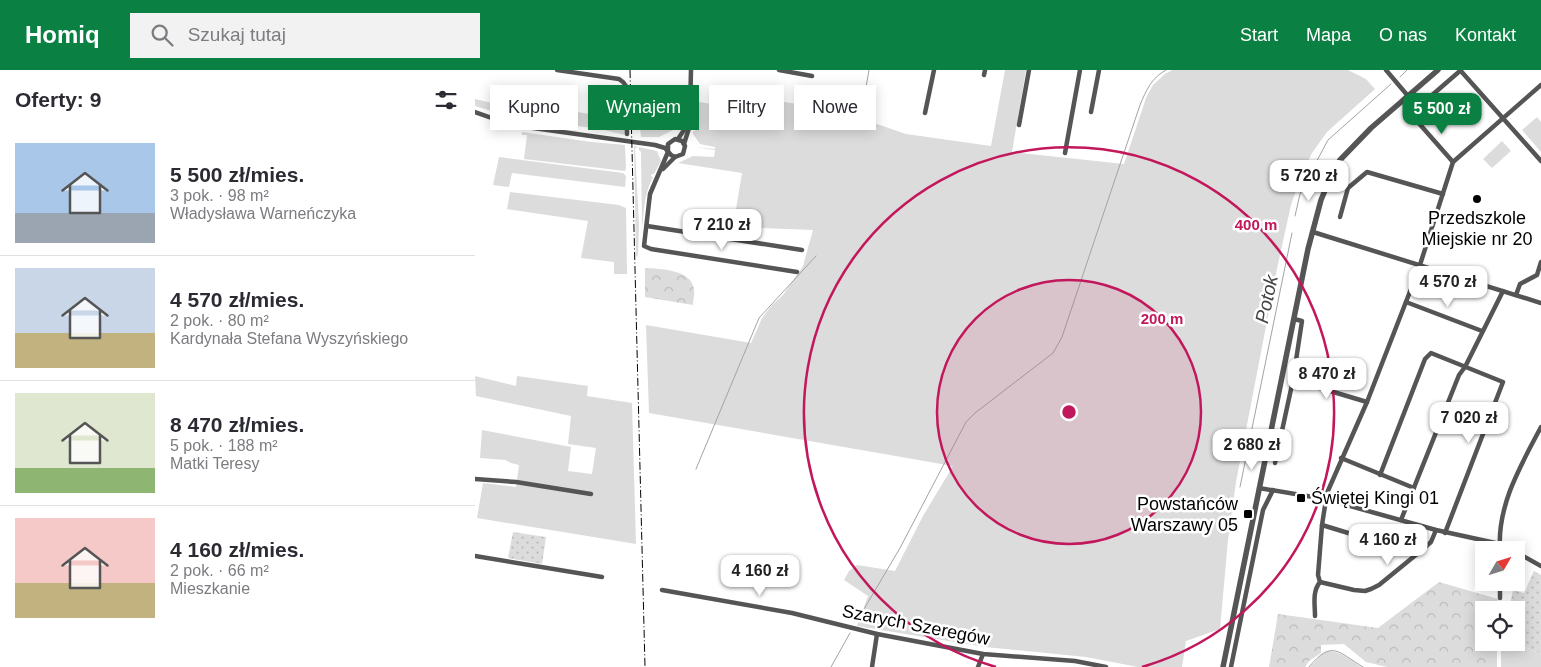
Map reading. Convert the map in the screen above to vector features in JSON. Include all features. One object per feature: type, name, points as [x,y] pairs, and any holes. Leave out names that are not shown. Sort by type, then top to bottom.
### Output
[{"type":"street","points":[[557,70],[619,79],[623,82],[626,86],[627,134]]},
{"type":"street","points":[[690,85],[691,70]]},
{"type":"street","points":[[779,70],[813,76]]},
{"type":"street","points":[[925,113],[934,70]]},
{"type":"street","points":[[1019,125],[1029,70]]},
{"type":"street","points":[[1065,153],[1080,70]]},
{"type":"street","points":[[1091,112],[1099,70]]},
{"type":"street","points":[[1386,70],[1408,96]]},
{"type":"street","points":[[1223,667],[1294,319],[1321,200],[1333,171],[1340,160],[1364,134],[1438,70]]},
{"type":"street","points":[[1453,162],[1416,120],[1416,109],[1460,70],[1541,161]]},
{"type":"street","points":[[1315,616],[1315,591],[1320,582],[1318,575],[1325,499],[1341,458],[1367,402],[1420,266],[1453,162],[1541,85]]},
{"type":"street","points":[[475,114],[519,126],[655,145],[668,151],[675,157]]},
{"type":"street","points":[[655,145],[677,139],[683,130]]},
{"type":"street","points":[[661,170],[675,157],[683,154],[687,130]]},
{"type":"street","points":[[677,139],[685,144]]},
{"type":"street","points":[[670,142],[661,170],[650,194],[643,246],[651,249],[797,272]]},
{"type":"street","points":[[1340,217],[1348,188],[1367,172],[1443,194]]},
{"type":"street","points":[[647,226],[802,250]]},
{"type":"street","points":[[1313,232],[1541,303]]},
{"type":"street","points":[[1516,296],[1520,284],[1537,275],[1541,262]]},
{"type":"street","points":[[1401,520],[1459,375],[1465,367],[1503,291]]},
{"type":"street","points":[[1406,302],[1482,331]]},
{"type":"street","points":[[1275,463],[1293,380],[1303,321],[1294,319]]},
{"type":"street","points":[[1380,475],[1425,359],[1431,354],[1503,382],[1445,533]]},
{"type":"street","points":[[1293,380],[1367,402]]},
{"type":"street","points":[[1500,541],[1502,514],[1517,473],[1541,427]]},
{"type":"street","points":[[1341,458],[1414,488]]},
{"type":"street","points":[[475,479],[516,482],[591,494]]},
{"type":"street","points":[[1259,488],[1325,499],[1445,533],[1485,541]]},
{"type":"street","points":[[1231,667],[1263,510],[1273,490]]},
{"type":"street","points":[[1322,524],[1417,554]]},
{"type":"street","points":[[1320,582],[1354,590],[1365,591],[1371,589],[1379,585],[1431,542],[1436,530]]},
{"type":"street","points":[[475,556],[602,577]]},
{"type":"street","points":[[1525,557],[1541,566]]},
{"type":"street","name":"Szarych Szeregów","points":[[662,590],[792,613],[877,634],[983,654],[1075,662],[1106,667]]},
{"type":"street","points":[[1500,591],[1500,598]]},
{"type":"street","points":[[871,667],[877,634]]},
{"type":"street","points":[[979,667],[983,654]]},
{"type":"green space","points":[[1005,70],[1026,70],[1012,152],[1124,164],[1146,98],[1153,85],[1172,70],[1348,70],[1366,79],[1375,89],[1327,132],[1312,153],[1302,173],[1291,205],[1236,482],[1228,540],[1220,629],[1186,641],[1182,667],[1138,667],[1086,657],[985,647],[857,626],[868,596],[844,580],[849,571],[857,565],[895,571],[923,516],[953,466],[649,413],[646,325],[751,343],[762,318],[783,295],[803,266],[813,230],[733,227],[742,173],[678,163],[693,156],[714,157],[715,150],[695,147],[715,149],[715,147],[700,144],[693,134],[693,131],[699,130],[699,102],[709,103],[709,130],[784,130],[784,102],[794,104],[794,130],[876,130],[876,124],[906,134],[991,146]]},
{"type":"green space","points":[[475,99],[490,102],[490,111],[475,106]]},
{"type":"green space","points":[[578,112],[588,114],[588,127],[578,126]]},
{"type":"green space","points":[[1537,117],[1541,122],[1541,152],[1522,130]]},
{"type":"green space","points":[[604,130],[625,130],[625,135]]},
{"type":"green space","points":[[640,130],[673,130],[659,137],[641,137]]},
{"type":"green space","points":[[522,132],[625,145],[625,171],[524,159],[527,135],[522,135]]},
{"type":"green space","points":[[1502,141],[1511,151],[1492,168],[1483,159]]},
{"type":"green space","points":[[634,146],[638,147],[635,148],[639,225],[638,255],[636,257]]},
{"type":"green space","points":[[639,147],[657,151],[661,161],[651,176],[653,177],[646,197],[642,228],[641,152]]},
{"type":"green space","points":[[499,157],[623,173],[626,176],[625,187],[512,173],[509,187],[493,185]]},
{"type":"green space","points":[[510,192],[619,205],[626,208],[627,274],[614,274],[614,262],[581,258],[588,221],[507,209]]},
{"type":"green space","points":[[645,268],[674,271],[687,277],[692,282],[694,289],[693,305],[645,297]]},
{"type":"green space","points":[[475,376],[516,386],[517,376],[588,386],[587,396],[632,403],[636,544],[477,518],[483,483],[516,487],[519,465],[505,460],[480,458],[482,430],[571,447],[568,471],[592,474],[596,448],[568,444],[571,416],[476,396]]},
{"type":"green space","points":[[513,532],[546,537],[542,564],[508,558]]},
{"type":"green space","points":[[1534,571],[1541,575],[1541,654],[1525,647],[1525,601],[1511,601],[1513,591],[1524,593]]},
{"type":"green space","points":[[1439,582],[1498,599],[1498,601],[1475,601],[1475,651],[1497,651],[1497,667],[1387,667],[1366,662],[1344,644],[1321,645],[1321,653],[1309,661],[1305,667],[1269,667],[1278,614],[1378,628]]},
{"type":"green space","points":[[1525,647],[1541,654],[1541,667],[1501,667],[1501,651],[1525,651]]},
{"type":"green space","points":[[1328,651],[1342,654],[1361,667],[1310,667],[1322,654]]},
{"type":"waterway","points":[[866,85],[869,70]]},
{"type":"waterway","points":[[857,621],[900,548],[966,422],[1053,353],[1062,337],[1140,105],[1153,81],[1166,70]]},
{"type":"waterway","name":"Potok","points":[[1400,77],[1407,70]]},
{"type":"waterway","name":"Potok","points":[[1295,216],[1300,194],[1328,140],[1391,84]]},
{"type":"waterway","name":"Potok","points":[[1240,487],[1292,233]]},
{"type":"waterway","points":[[696,469],[759,318],[816,256]]},
{"type":"waterway","points":[[831,667],[850,633]]},
{"type":"waterway","points":[[1309,667],[1317,658],[1330,651],[1341,653],[1363,667]]},
{"type":"railway","points":[[630,70],[645,667]]},
{"type":"place","name":"Przedszkole Miejskie nr 20","points":[[1477,199]]},
{"type":"place","name":"Świętej Kingi 01","points":[[1301,498]]},
{"type":"place","name":"Powstańców Warszawy 05","points":[[1248,514]]}]
